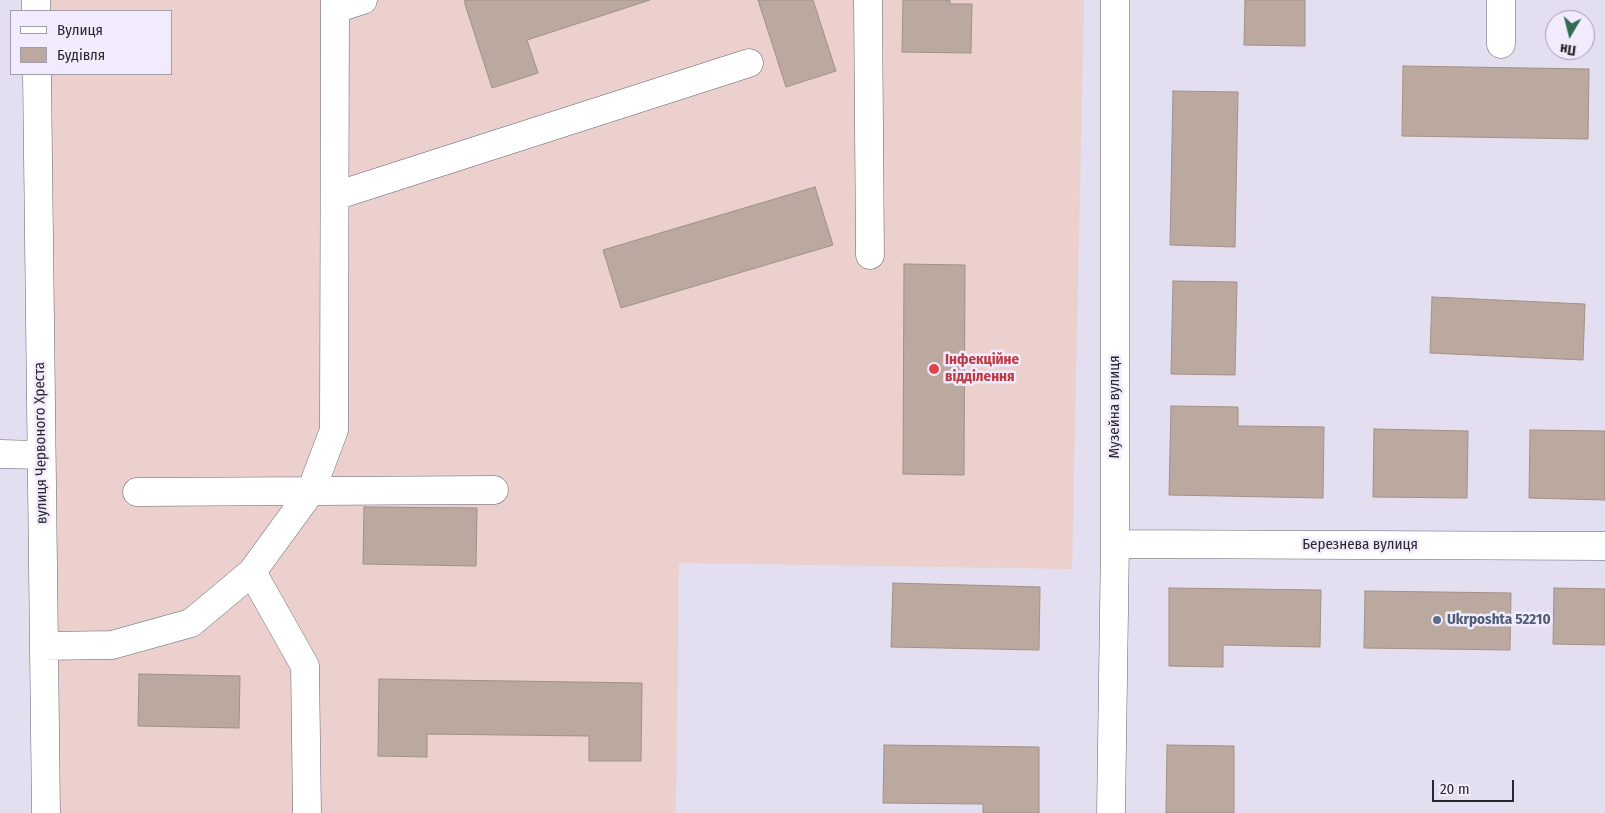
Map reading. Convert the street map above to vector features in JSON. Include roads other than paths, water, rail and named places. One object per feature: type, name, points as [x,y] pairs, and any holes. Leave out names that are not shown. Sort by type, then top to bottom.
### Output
[{"type":"street","points":[[44,646],[112,645],[191,623],[252,572],[311,491],[334,430],[335,5],[363,0]]},
{"type":"street","points":[[868,0],[870,254]]},
{"type":"street","name":"Музейна вулиця","points":[[1111,813],[1115,544],[1115,0]]},
{"type":"street","points":[[1501,0],[1501,44]]},
{"type":"street","points":[[335,196],[749,63]]},
{"type":"street","name":"вулиця Червоного Хреста","points":[[37,75],[46,813]]},
{"type":"street","points":[[0,454],[41,455]]},
{"type":"street","points":[[137,492],[494,490]]},
{"type":"street","name":"Березнева вулиця","points":[[1115,544],[1605,546]]},
{"type":"street","points":[[252,572],[305,666],[307,813]]},
{"type":"place","name":"Інфекційне відділення","points":[[934,369]]},
{"type":"place","name":"Ukrposhta 52210","points":[[1437,620]]}]
